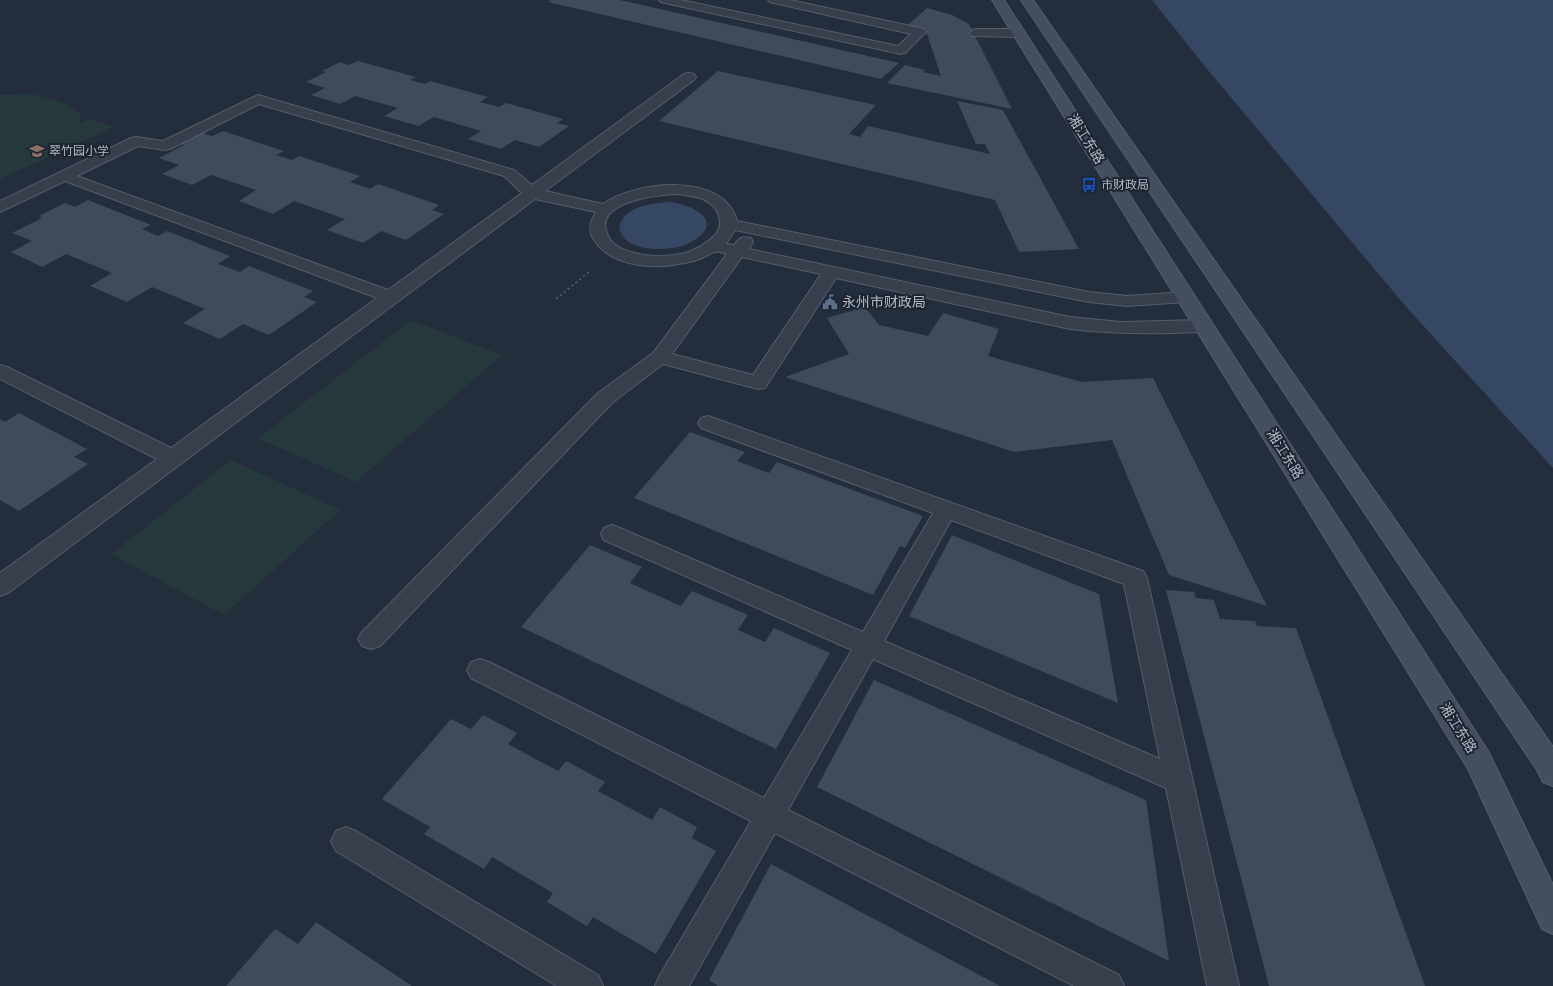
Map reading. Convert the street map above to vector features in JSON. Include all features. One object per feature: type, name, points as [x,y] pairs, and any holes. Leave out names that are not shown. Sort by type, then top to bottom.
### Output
[{"type":"main road","name":"湘江东路","points":[[998,0],[1478,760],[1553,918]]},
{"type":"main road","name":"湘江东路","points":[[1027,0],[1553,773]]},
{"type":"lane","points":[[665,0],[901,50],[920,32],[774,0]]},
{"type":"lane","points":[[976,33],[1019,33]]},
{"type":"lane","points":[[0,586],[689,77]]},
{"type":"lane","points":[[0,207],[136,141],[165,146],[258,99],[509,174],[531,193],[606,209]]},
{"type":"lane","points":[[64,176],[390,297]]},
{"type":"lane","points":[[676,189],[695,192],[711,198],[724,208],[730,220],[729,224],[727,232],[717,244],[701,253],[678,260],[660,261],[631,258],[614,252],[602,242],[597,231],[598,220],[606,209],[619,200],[637,193],[656,190],[676,189]]},
{"type":"lane","points":[[729,224],[1089,297],[1127,301],[1186,297]]},
{"type":"lane","points":[[371,639],[605,398],[660,357],[754,229]]},
{"type":"lane","points":[[713,246],[1070,323],[1103,328],[1204,326]]},
{"type":"lane","points":[[660,357],[758,383],[831,272]]},
{"type":"lane","points":[[0,371],[173,458]]},
{"type":"lane","points":[[708,423],[1135,578],[1223,986]]},
{"type":"lane","points":[[671,986],[946,510]]},
{"type":"lane","points":[[612,534],[1178,780]]},
{"type":"lane","points":[[480,670],[1108,986]]},
{"type":"lane","points":[[346,841],[587,986]]},
{"type":"path","points":[[556,299],[614,252]]},
{"type":"green space","name":"翠竹园小学","points":[[30,94],[50,98],[68,105],[80,113],[80,123],[89,119],[113,127],[0,179],[0,95]]},
{"type":"green space","points":[[411,320],[502,355],[356,482],[258,438]]},
{"type":"green space","points":[[231,460],[340,510],[224,615],[111,554]]},
{"type":"water","points":[[1152,0],[1553,0],[1553,468],[1408,309],[1207,69]]},
{"type":"water","points":[[671,202],[696,211],[703,215],[706,220],[707,227],[693,241],[669,249],[650,249],[633,244],[623,237],[620,231],[620,224],[629,213],[649,204]]},
{"type":"building","points":[[551,0],[620,0],[899,63],[881,79],[548,2]]},
{"type":"building","points":[[927,8],[952,15],[969,24],[1012,109],[887,83],[905,65],[925,70],[923,72],[941,76],[926,31],[908,25]]},
{"type":"building","points":[[358,61],[416,77],[410,80],[425,84],[430,81],[488,97],[480,102],[499,107],[506,103],[563,119],[557,123],[569,126],[539,147],[515,140],[501,149],[468,139],[481,131],[434,117],[418,126],[384,116],[398,108],[355,96],[340,104],[311,95],[325,88],[306,82],[326,72],[322,71],[340,62],[349,65]]},
{"type":"building","points":[[718,71],[876,105],[849,134],[860,137],[868,126],[990,154],[985,144],[976,144],[957,101],[1003,110],[1079,249],[1019,252],[995,200],[659,121]]},
{"type":"building","points":[[223,131],[284,151],[276,155],[292,160],[299,156],[360,176],[350,182],[370,189],[378,184],[439,205],[432,210],[444,214],[406,240],[381,231],[363,243],[327,230],[345,219],[294,201],[273,214],[239,201],[256,190],[211,175],[192,185],[162,174],[179,165],[159,158],[184,145],[180,144],[202,133],[212,136]]},
{"type":"building","points":[[88,200],[151,225],[142,229],[158,236],[167,231],[230,256],[218,264],[240,272],[249,266],[313,291],[304,297],[317,302],[269,335],[243,324],[220,339],[183,323],[205,309],[152,287],[127,302],[90,286],[112,273],[66,254],[42,267],[11,252],[32,241],[12,233],[42,218],[39,216],[65,203],[75,207]]},
{"type":"building","points":[[865,307],[879,325],[928,336],[943,313],[999,329],[988,356],[1082,382],[1153,378],[1267,606],[1169,575],[1112,440],[1014,452],[785,377],[849,354],[827,318]]},
{"type":"building","points":[[19,413],[87,449],[74,457],[88,464],[19,511],[0,500],[0,419],[5,422]]},
{"type":"building","points":[[690,432],[745,452],[737,461],[769,473],[777,462],[923,516],[905,548],[900,546],[873,595],[634,498]]},
{"type":"building","points":[[952,535],[1099,594],[1118,703],[909,616]]},
{"type":"building","points":[[590,545],[642,567],[630,583],[681,606],[692,591],[748,615],[738,630],[765,642],[774,628],[830,653],[776,749],[521,627]]},
{"type":"building","points":[[1166,590],[1194,592],[1196,598],[1214,600],[1220,619],[1255,621],[1257,626],[1296,628],[1425,986],[1269,986]]},
{"type":"building","points":[[874,680],[1146,800],[1169,961],[817,787]]},
{"type":"building","points":[[483,715],[517,733],[508,744],[558,771],[566,761],[605,782],[598,791],[652,820],[660,807],[697,827],[692,838],[716,851],[656,954],[593,917],[587,926],[547,902],[553,893],[492,857],[484,869],[424,834],[430,827],[382,799],[451,719],[471,729]]},
{"type":"building","points":[[771,864],[1000,986],[718,986],[709,980]]},
{"type":"building","points":[[316,922],[412,986],[226,986],[275,929],[298,944]]},
{"type":"place","name":"翠竹园小学","points":[[37,151]]},
{"type":"place","name":"市财政局","points":[[1089,185]]},
{"type":"place","name":"永州市财政局","points":[[830,302]]}]
